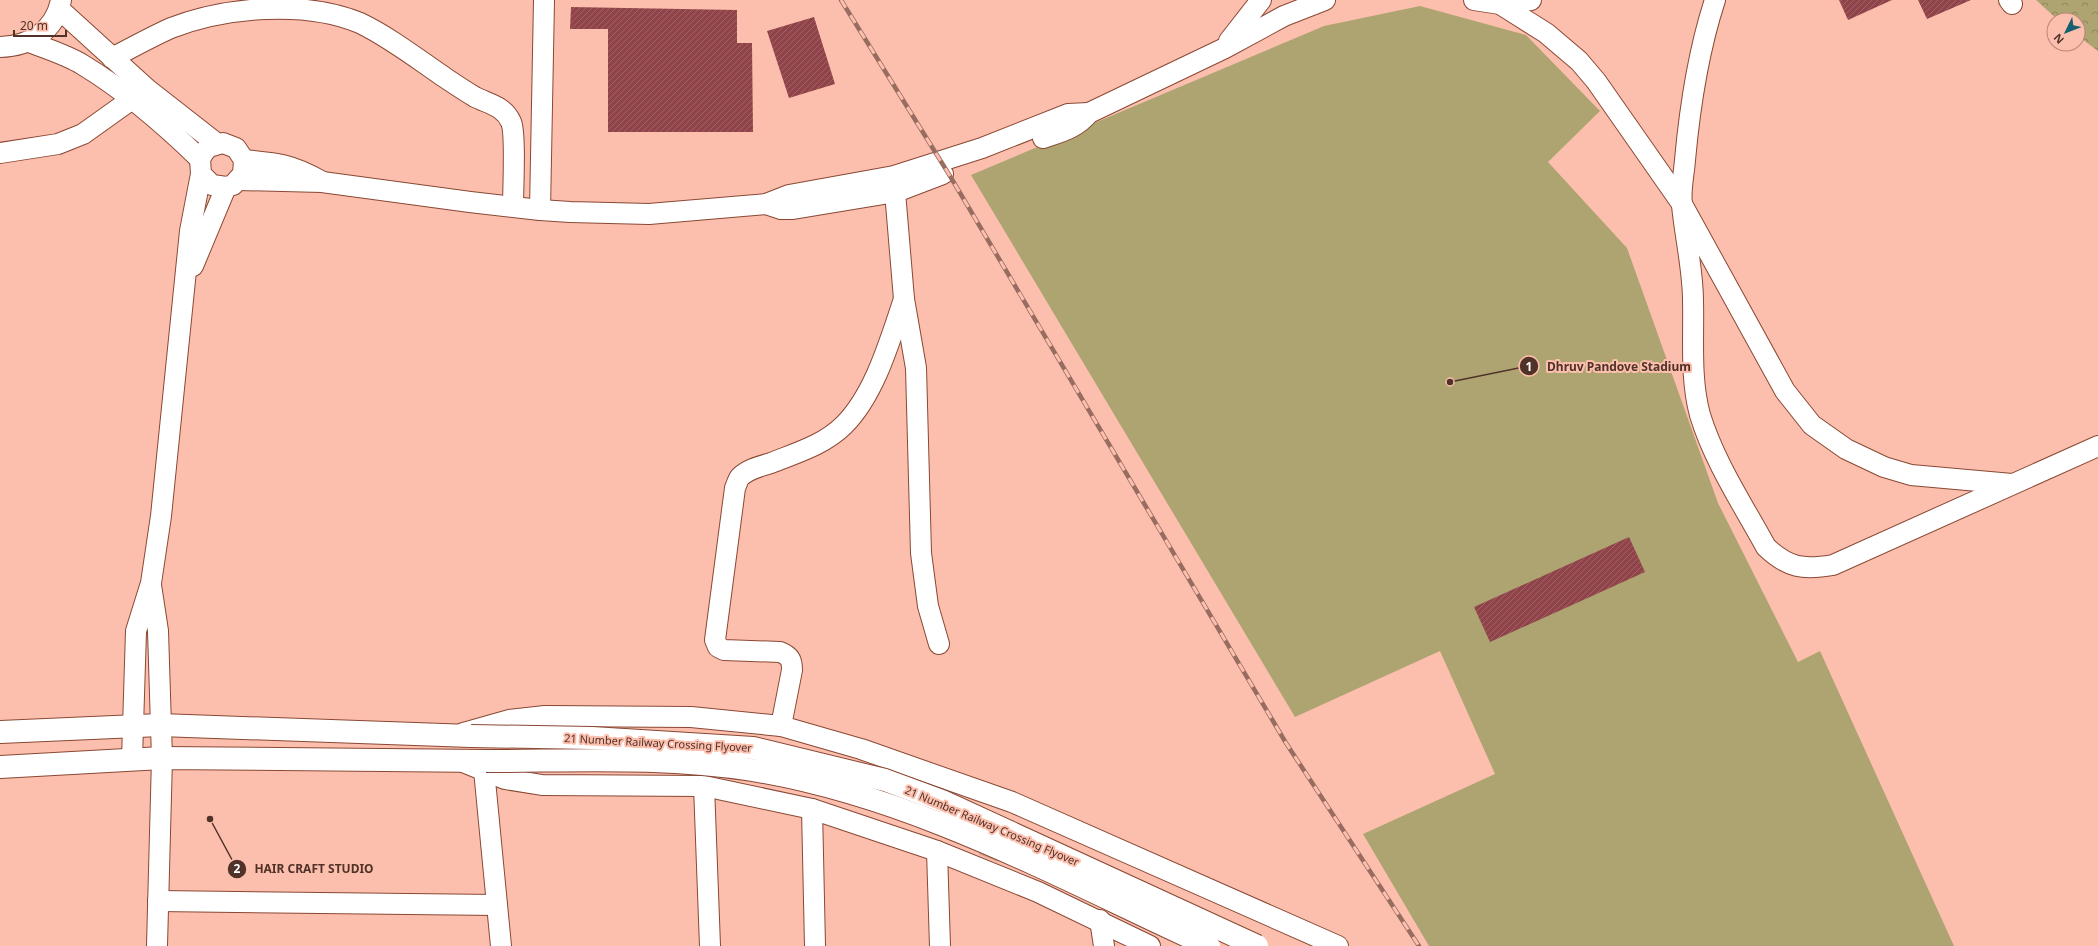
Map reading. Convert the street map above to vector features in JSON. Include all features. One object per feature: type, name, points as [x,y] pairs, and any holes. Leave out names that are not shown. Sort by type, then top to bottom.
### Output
[{"type":"main road","name":"21 Number Railway Crossing Flyover","points":[[0,732],[133,724],[461,736],[592,738],[752,748],[885,780],[942,801],[1257,946]]},
{"type":"main road","name":"21 Number Railway Crossing Flyover","points":[[0,767],[162,758],[461,761],[485,765],[630,760],[691,763],[752,770],[822,785],[886,805],[982,841],[1209,946]]},
{"type":"street","points":[[540,210],[544,0]]},
{"type":"street","points":[[1225,48],[1261,0]]},
{"type":"street","points":[[30,42],[82,64],[153,115],[201,167],[212,185],[322,182],[540,210],[648,214],[766,204],[781,209],[793,209],[895,184],[1072,128],[1082,121],[1089,113],[1225,48],[1284,16],[1325,0]]},
{"type":"street","points":[[1474,0],[1500,4],[1532,0]]},
{"type":"street","points":[[1715,0],[1701,47],[1689,112],[1682,204],[1687,235],[1693,299],[1694,388],[1701,416],[1724,469],[1766,547],[1779,559],[1795,567],[1815,568],[1832,565],[2098,446]]},
{"type":"street","points":[[0,47],[14,46],[30,42],[42,34],[53,22],[60,4],[112,58],[147,89],[216,143],[230,144],[236,148],[244,160],[244,167],[233,184],[186,283]]},
{"type":"street","points":[[1500,4],[1546,33],[1579,61],[1596,81],[1682,204],[1785,391],[1812,425],[1846,449],[1884,467],[1911,475],[2014,484]]},
{"type":"street","points":[[112,58],[172,28],[223,14],[286,6],[337,15],[359,22],[377,32],[467,92],[499,107],[507,114],[512,124],[513,136],[513,206]]},
{"type":"street","points":[[0,153],[58,144],[83,134],[132,99]]},
{"type":"street","points":[[132,759],[136,631],[151,583],[161,516],[186,283],[190,231],[204,152],[216,143]]},
{"type":"street","points":[[244,160],[286,164],[301,170],[322,182]]},
{"type":"street","points":[[895,184],[904,299],[916,368],[921,553],[928,606],[939,644]]},
{"type":"street","points":[[781,726],[792,670],[792,661],[788,655],[780,652],[724,650],[718,647],[716,640],[735,488],[740,477],[748,471],[805,450],[827,439],[844,425],[856,409],[880,369],[904,299]]},
{"type":"street","points":[[151,583],[158,631],[162,758],[157,946]]},
{"type":"street","points":[[461,736],[509,720],[545,716],[691,717],[781,726],[861,749],[1338,946]]},
{"type":"street","points":[[485,765],[505,779],[542,785],[704,786],[812,809],[937,852],[985,864],[1038,892],[1100,920],[1150,946]]},
{"type":"street","points":[[485,765],[501,946]]},
{"type":"street","points":[[704,786],[710,946]]},
{"type":"street","points":[[812,809],[815,946]]},
{"type":"street","points":[[937,852],[940,946]]},
{"type":"street","points":[[158,901],[497,905]]},
{"type":"street","points":[[1100,920],[1104,946]]},
{"type":"green space","points":[[2036,0],[2098,0],[2098,51],[2086,42],[2086,12],[2049,12]]},
{"type":"green space","points":[[1420,6],[1526,35],[1600,111],[1548,162],[1627,248],[1718,503],[1798,662],[1820,651],[1954,946],[1429,946],[1363,834],[1495,774],[1440,651],[1295,717],[971,175],[1324,26]]},
{"type":"building","points":[[1839,0],[1892,0],[1848,20]]},
{"type":"building","points":[[1918,0],[1971,0],[1927,19]]},
{"type":"building","points":[[571,7],[737,10],[737,43],[752,43],[753,132],[608,132],[608,29],[570,29]]},
{"type":"building","points":[[814,17],[835,84],[789,98],[767,31]]},
{"type":"building","points":[[1629,537],[1645,572],[1490,642],[1474,607]]},
{"type":"tunnel","points":[[988,858],[1005,817]]},
{"type":"railway","points":[[841,0],[950,176],[1286,743],[1419,946]]},
{"type":"place","name":"Dhruv Pandove Stadium","points":[[1450,382]]},
{"type":"place","name":"HAIR CRAFT STUDIO","points":[[210,819]]}]
